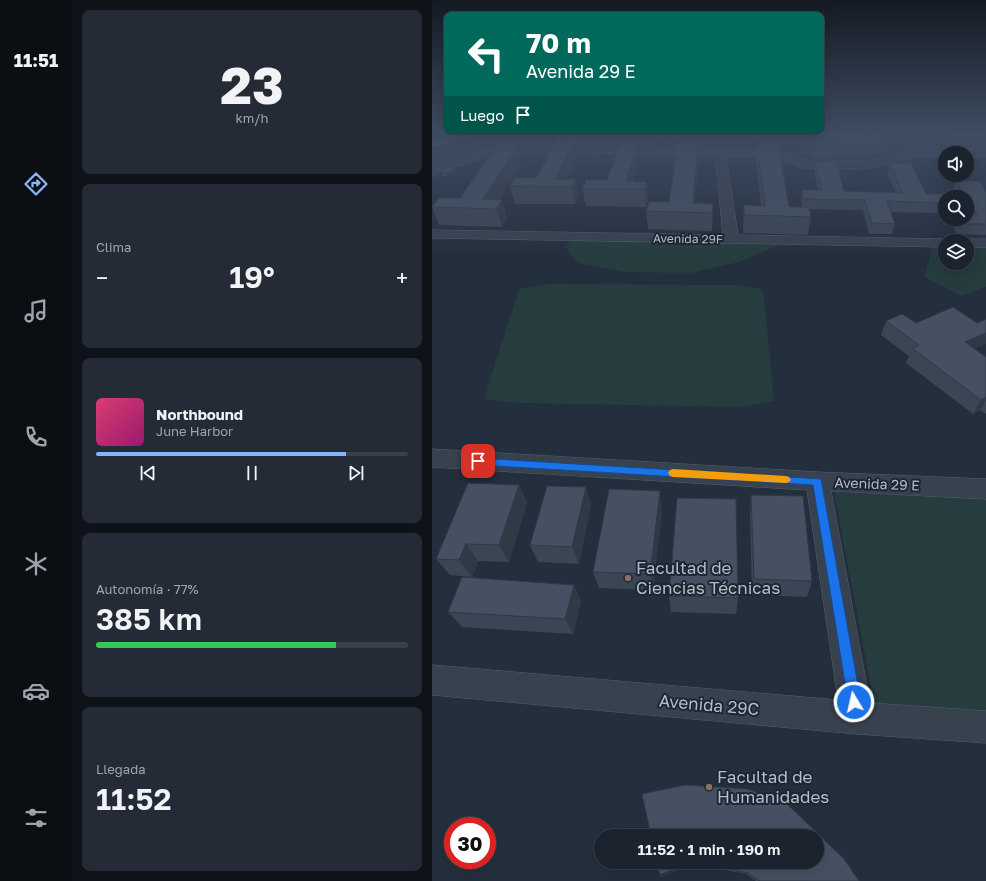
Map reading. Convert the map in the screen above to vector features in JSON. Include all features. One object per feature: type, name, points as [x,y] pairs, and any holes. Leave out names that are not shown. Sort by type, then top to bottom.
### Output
[{"type":"street","points":[[723,175],[731,240]]},
{"type":"street","name":"Avenida 29F","points":[[432,234],[938,243]]},
{"type":"street","points":[[974,243],[986,243]]},
{"type":"street","name":"Avenida 29 E","points":[[432,458],[817,481],[986,488]]},
{"type":"street","points":[[817,481],[857,718]]},
{"type":"street","name":"Avenida 29C","points":[[432,680],[857,718],[986,727]]},
{"type":"green space","points":[[571,240],[778,245],[739,262],[691,273],[625,272],[577,263],[566,247]]},
{"type":"green space","points":[[933,243],[938,243],[938,270],[974,270],[974,243],[986,243],[986,287],[961,296],[925,277]]},
{"type":"green space","points":[[548,284],[735,285],[763,289],[774,401],[741,407],[519,403],[484,399],[519,289]]},
{"type":"green space","points":[[834,492],[986,498],[986,711],[874,703]]},
{"type":"building","points":[[476,175],[498,175],[483,199],[502,200],[496,209],[432,207],[439,198],[460,198]]},
{"type":"building","points":[[538,175],[557,175],[555,179],[575,179],[572,187],[510,186],[515,178],[536,178]]},
{"type":"building","points":[[609,175],[628,175],[626,181],[647,182],[645,189],[582,189],[586,180],[607,180]]},
{"type":"building","points":[[673,175],[695,175],[693,203],[713,204],[712,213],[646,211],[649,202],[669,202]]},
{"type":"building","points":[[761,175],[784,175],[789,207],[809,207],[811,217],[744,215],[744,205],[765,206]]},
{"type":"building","points":[[818,175],[840,175],[844,191],[903,193],[895,175],[917,175],[926,194],[938,194],[938,203],[887,201],[895,224],[872,223],[865,200],[803,199],[802,190],[822,190]]},
{"type":"building","points":[[979,181],[986,192],[986,224],[974,224],[974,214],[977,214],[974,209],[974,190],[962,190],[957,182]]},
{"type":"building","points":[[953,307],[977,323],[986,319],[986,333],[965,342],[986,357],[986,397],[981,400],[912,348],[919,345],[886,321],[902,314],[916,323]]},
{"type":"building","points":[[468,483],[519,485],[499,545],[466,544],[459,560],[436,559]]},
{"type":"building","points":[[547,486],[586,487],[572,547],[530,545]]},
{"type":"building","points":[[609,489],[660,491],[650,574],[593,572]]},
{"type":"building","points":[[751,495],[803,496],[812,581],[754,579]]},
{"type":"building","points":[[677,498],[736,499],[738,598],[669,596]]},
{"type":"building","points":[[462,577],[574,585],[565,619],[448,612]]},
{"type":"building","points":[[685,785],[747,789],[785,802],[813,829],[650,829],[642,794]]},
{"type":"building","points":[[824,840],[844,859],[859,881],[760,881],[748,873],[729,869],[824,869]]},
{"type":"building","points":[[659,869],[674,869],[660,875]]},
{"type":"slow traffic","points":[[673,473],[786,480]]},
{"type":"place","name":"Facultad de Ciencias Técnicas","points":[[628,578]]},
{"type":"place","name":"Facultad de Humanidades","points":[[709,787]]},
{"type":"route","points":[[478,461],[817,481],[854,702]]}]
